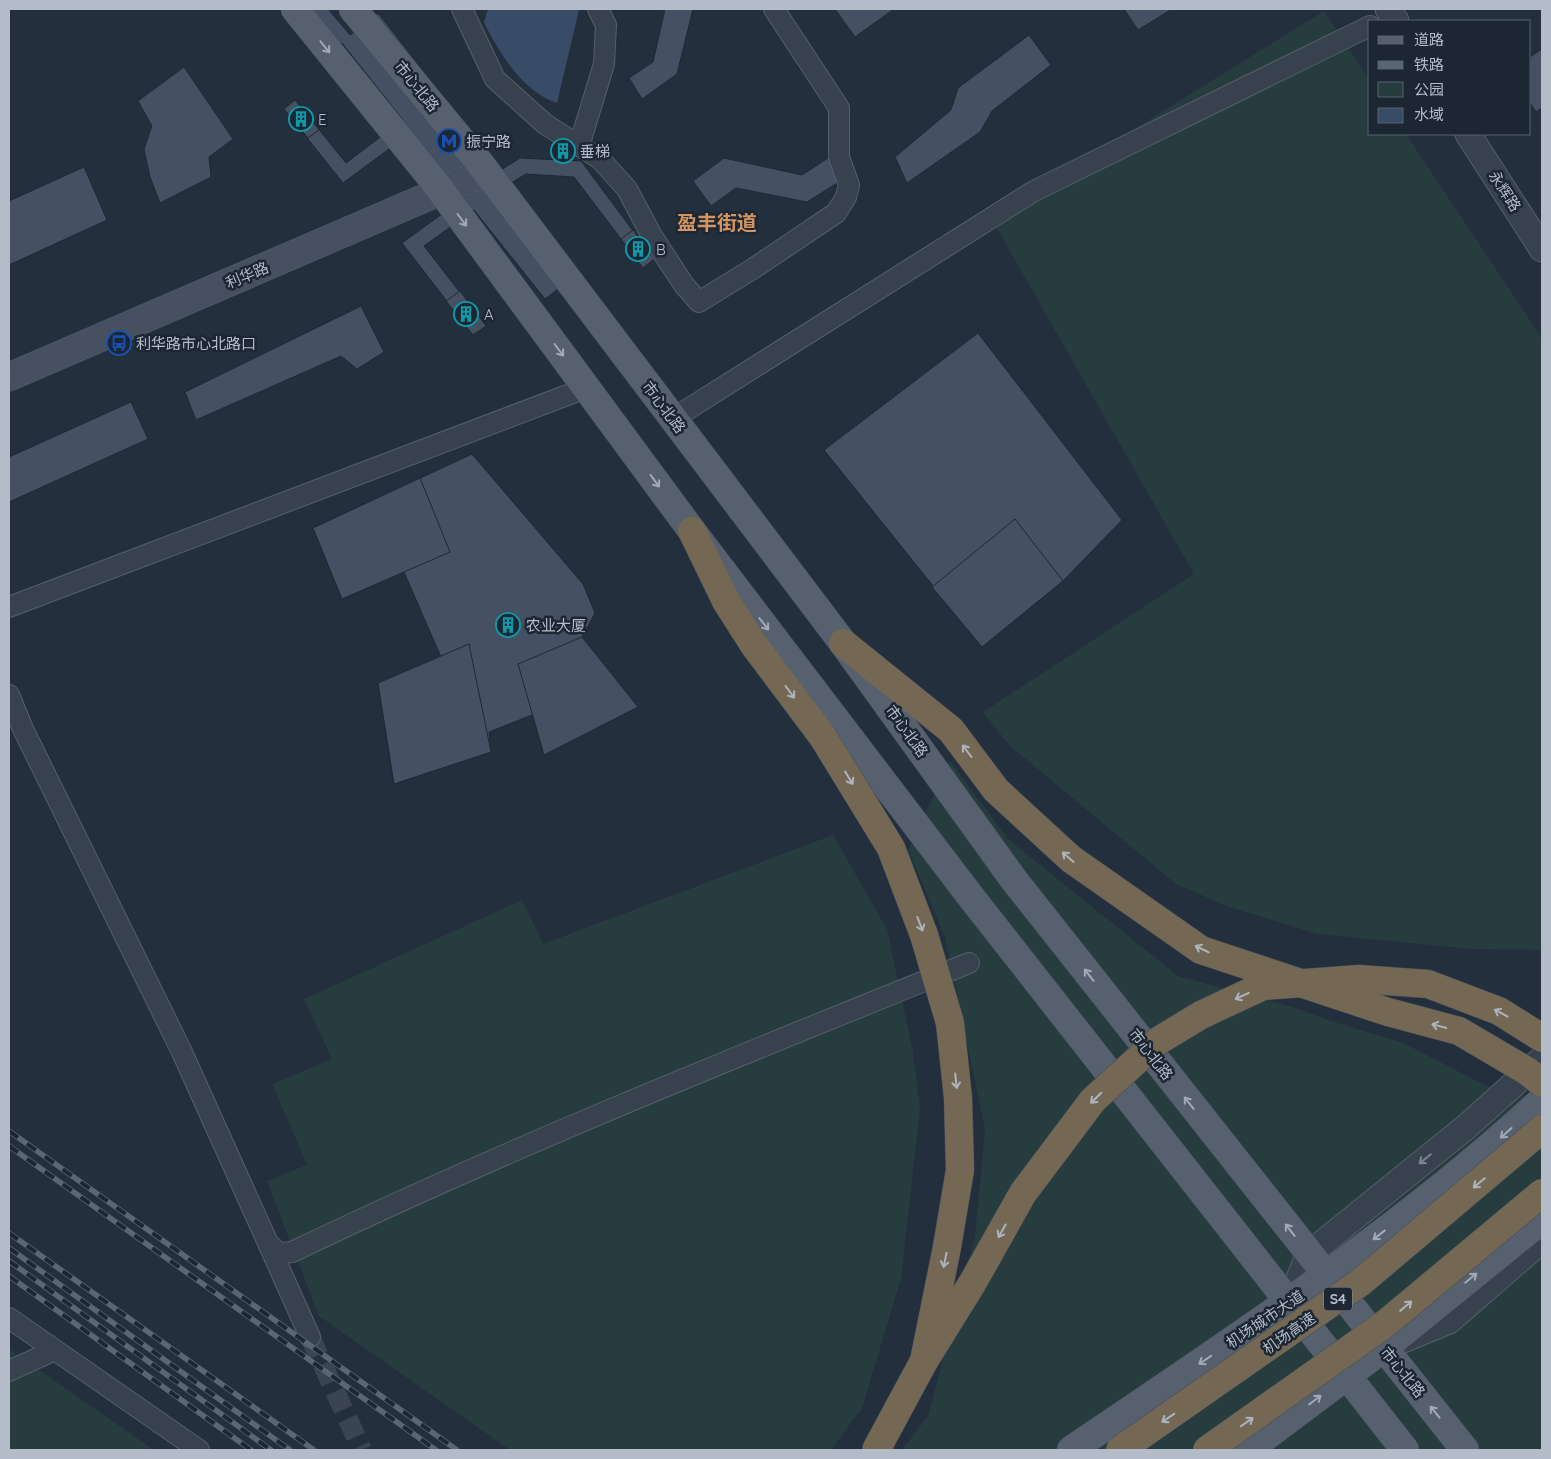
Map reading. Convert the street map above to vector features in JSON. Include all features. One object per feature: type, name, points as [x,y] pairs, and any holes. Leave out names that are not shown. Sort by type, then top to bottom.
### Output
[{"type":"highway","points":[[692,531],[726,601],[754,645],[823,737],[890,848],[924,935],[950,1023],[958,1098],[960,1170],[947,1247],[924,1360]]},
{"type":"highway","points":[[843,643],[951,730],[996,790],[1071,859],[1201,950],[1388,1012],[1459,1032],[1527,1071],[1542,1083]]},
{"type":"highway","points":[[876,1450],[924,1360],[973,1282],[1023,1193],[1093,1100],[1158,1041],[1201,1015],[1263,986],[1359,979],[1428,984],[1499,1011],[1542,1038]]},
{"type":"highway","name":"机场高速","points":[[1120,1450],[1361,1282],[1542,1128]]},
{"type":"highway","points":[[1207,1450],[1385,1324],[1542,1193]]},
{"type":"main road","points":[[295,9],[437,186],[692,531],[971,897],[1405,1450]]},
{"type":"main road","name":"市心北路","points":[[353,9],[482,167],[843,643],[1014,880],[1465,1450]]},
{"type":"main road","name":"利华路","points":[[9,362],[482,167]]},
{"type":"main road","name":"利华路","points":[[9,377],[437,186]]},
{"type":"main road","name":"机场城市大道","points":[[1071,1450],[1326,1276],[1483,1155],[1542,1100]]},
{"type":"main road","points":[[1248,1450],[1384,1348],[1542,1220]]},
{"type":"street","points":[[462,9],[495,79],[545,124],[600,159],[628,189],[652,236],[684,285],[699,302],[754,268],[836,212],[846,197],[849,185],[839,157],[838,108],[774,9]]},
{"type":"street","points":[[579,146],[604,64],[606,25],[598,9]]},
{"type":"street","points":[[685,411],[1034,191],[1368,27]]},
{"type":"street","name":"永辉路","points":[[1469,135],[1542,249]]},
{"type":"street","points":[[9,607],[586,388]]},
{"type":"street","points":[[9,695],[23,729],[181,1050],[310,1337]]},
{"type":"street","points":[[268,1243],[278,1253],[292,1252],[378,1211],[646,1094],[969,963]]},
{"type":"street","points":[[1289,1303],[1309,1254],[1466,1127],[1542,1059]]},
{"type":"street","points":[[1384,1348],[1449,1321],[1542,1240]]},
{"type":"street","points":[[9,1318],[199,1450]]},
{"type":"street","points":[[9,1371],[55,1350]]},
{"type":"green space","points":[[1324,11],[1368,77],[1368,135],[1407,135],[1542,338],[1542,950],[1471,949],[1318,934],[1229,907],[1176,884],[1010,746],[983,712],[1194,574],[991,218]]},
{"type":"green space","points":[[950,761],[1008,839],[1178,976],[1296,1008],[1403,1043],[1485,1085],[1542,1100],[1542,1450],[902,1450],[928,1416],[975,1236],[985,1130],[945,937],[908,850]]},
{"type":"green space","points":[[833,835],[887,929],[913,1052],[920,1108],[901,1279],[862,1408],[831,1450],[510,1450],[319,1316],[267,1181],[307,1165],[272,1084],[332,1059],[304,999],[522,900],[543,944]]},
{"type":"green space","points":[[9,1349],[154,1450],[9,1450]]},
{"type":"water","points":[[488,9],[579,10],[557,103],[545,98],[534,90],[513,70],[484,22]]},
{"type":"building","name":"振宁路","points":[[308,9],[328,9],[350,35],[378,13],[501,170],[520,158],[559,160],[560,146],[568,147],[566,160],[581,161],[654,259],[643,268],[574,177],[526,174],[511,183],[580,272],[545,299],[474,210],[424,246],[486,326],[473,335],[402,243],[464,198],[412,132],[343,183],[284,109],[295,100],[346,163],[403,120],[342,43],[339,45]]},
{"type":"building","points":[[665,9],[693,9],[677,74],[642,99],[629,78],[653,62]]},
{"type":"building","points":[[835,9],[894,9],[855,37]]},
{"type":"building","points":[[1124,9],[1172,9],[1138,30]]},
{"type":"building","points":[[1029,35],[1051,65],[992,111],[980,132],[907,183],[895,157],[951,110],[958,88]]},
{"type":"building","points":[[1542,49],[1542,108],[1536,112],[1531,104],[1531,56]]},
{"type":"building","points":[[184,67],[233,139],[209,157],[211,177],[160,203],[150,177],[144,149],[152,126],[138,101]]},
{"type":"building","name":"E","points":[[295,100],[319,130],[308,138],[284,109]]},
{"type":"building","points":[[724,158],[802,175],[828,158],[842,180],[807,202],[736,188],[711,206],[693,181]]},
{"type":"building","points":[[84,167],[107,220],[9,265],[9,201]]},
{"type":"building","name":"B","points":[[633,230],[654,259],[643,268],[621,239]]},
{"type":"building","name":"A","points":[[460,291],[486,326],[473,335],[446,301]]},
{"type":"building","points":[[361,306],[384,352],[357,369],[341,356],[196,420],[185,392]]},
{"type":"building","points":[[978,333],[1026,394],[945,461],[894,398]]},
{"type":"building","points":[[978,333],[1122,520],[1063,581],[982,647],[824,450]]},
{"type":"building","points":[[131,402],[148,439],[9,502],[9,457]]},
{"type":"building","name":"农业大厦","points":[[472,454],[583,584],[595,613],[582,637],[638,707],[544,755],[532,715],[489,732],[491,752],[394,784],[378,683],[441,657],[404,572],[342,599],[313,528]]},
{"type":"building","points":[[420,478],[450,552],[342,599],[313,528]]},
{"type":"building","points":[[1015,519],[1063,581],[982,647],[932,587]]},
{"type":"building","points":[[582,637],[638,707],[544,755],[518,664]]},
{"type":"building","points":[[469,644],[491,752],[394,784],[378,683]]},
{"type":"tunnel","points":[[310,1337],[362,1450]]},
{"type":"railway","points":[[9,1131],[457,1450]]},
{"type":"railway","points":[[9,1146],[436,1450]]},
{"type":"railway","points":[[9,1233],[314,1450]]},
{"type":"railway","points":[[9,1248],[290,1450]]},
{"type":"railway","points":[[9,1261],[271,1450]]},
{"type":"railway","points":[[9,1276],[251,1450]]},
{"type":"place","name":"E","points":[[301,119]]},
{"type":"place","name":"振宁路","points":[[449,141]]},
{"type":"place","name":"垂梯","points":[[563,151]]},
{"type":"place","name":"B","points":[[638,249]]},
{"type":"place","name":"A","points":[[466,314]]},
{"type":"place","name":"利华路市心北路口","points":[[119,343]]},
{"type":"place","name":"农业大厦","points":[[508,625]]},
{"type":"district","name":"盈丰街道","points":[[717,222]]}]
